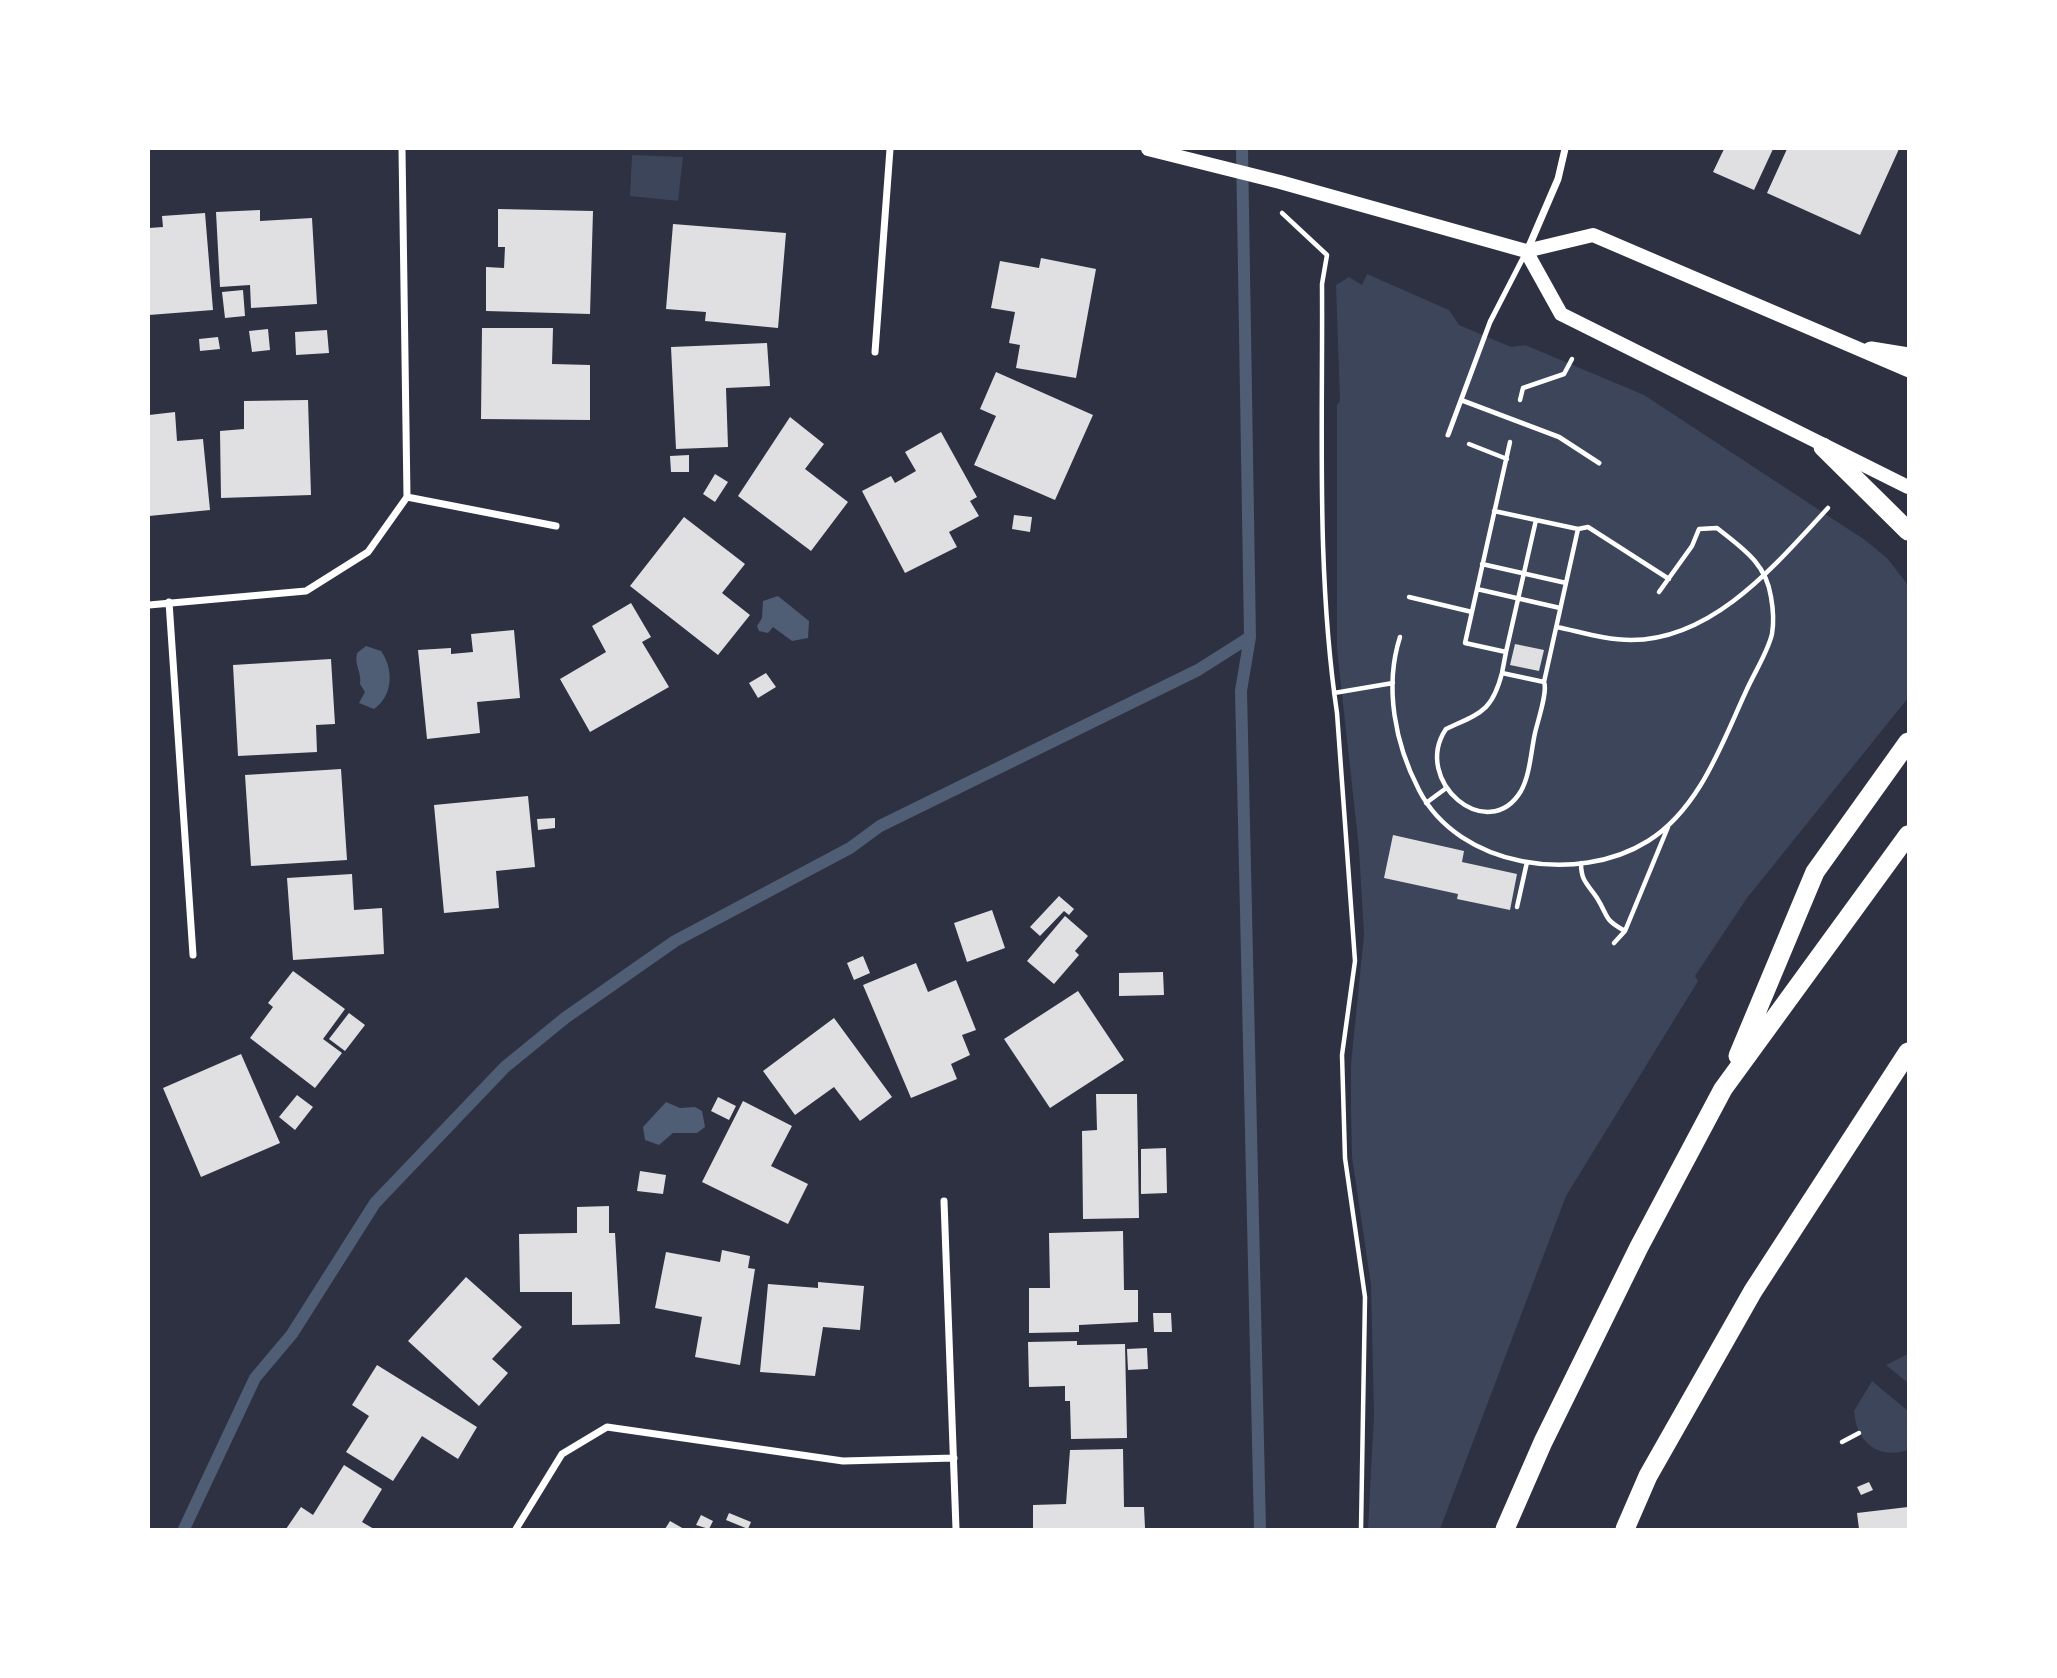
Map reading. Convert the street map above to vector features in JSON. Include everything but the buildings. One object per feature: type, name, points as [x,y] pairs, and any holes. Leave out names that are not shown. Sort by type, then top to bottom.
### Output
[{"type":"highway","points":[[1871,351],[1908,357]]},
{"type":"highway","points":[[1823,447],[1908,531]]},
{"type":"highway","points":[[1506,1529],[1542,1442],[1639,1247],[1724,1089],[1815,872],[1908,742]]},
{"type":"highway","points":[[1724,1089],[1908,835]]},
{"type":"highway","points":[[1625,1529],[1648,1476],[1753,1291],[1908,1052]]},
{"type":"main road","points":[[1148,149],[1280,181],[1526,251],[1593,235],[1871,351],[1908,370]]},
{"type":"main road","points":[[1526,251],[1561,314],[1823,447],[1908,487]]},
{"type":"street","points":[[149,605],[306,591],[368,552],[407,497],[402,149]]},
{"type":"street","points":[[875,352],[890,149]]},
{"type":"street","points":[[1526,251],[1558,179],[1565,149]]},
{"type":"street","points":[[407,497],[556,526]]},
{"type":"street","points":[[169,602],[193,955]]},
{"type":"street","points":[[944,1201],[956,1529]]},
{"type":"street","points":[[516,1529],[562,1454],[607,1426],[843,1461],[954,1458]]},
{"type":"lane","points":[[1448,435],[1489,322],[1526,251]]},
{"type":"lane","points":[[1461,400],[1559,437],[1599,463]]},
{"type":"path","points":[[1281,212],[1327,255],[1322,284],[1325,557],[1355,961],[1342,1055],[1345,1158],[1365,1297],[1361,1529]]},
{"type":"path","points":[[1506,652],[1465,643],[1482,564],[1523,387],[1564,374],[1572,359]]},
{"type":"path","points":[[1556,627],[1624,639],[1673,632],[1708,616],[1765,575],[1828,508]]},
{"type":"path","points":[[1494,511],[1578,529],[1588,527],[1669,579]]},
{"type":"path","points":[[1536,520],[1497,691],[1488,708],[1469,720],[1446,729],[1442,735],[1439,766],[1445,789],[1464,805],[1487,811],[1501,808],[1515,799],[1524,785],[1578,529]]},
{"type":"path","points":[[1400,637],[1393,658],[1393,703],[1401,745],[1426,803],[1438,819],[1471,842],[1527,862],[1580,863],[1629,850],[1649,841],[1695,794],[1772,635],[1771,594],[1765,575],[1755,558],[1717,528],[1699,529],[1692,546],[1659,592]]},
{"type":"path","points":[[1482,564],[1566,583]]},
{"type":"path","points":[[1477,589],[1560,608]]},
{"type":"path","points":[[1409,597],[1472,612]]},
{"type":"path","points":[[1502,673],[1544,682]]},
{"type":"path","points":[[1334,693],[1393,683]]},
{"type":"path","points":[[1426,803],[1445,789]]},
{"type":"path","points":[[1614,943],[1625,931],[1670,821]]},
{"type":"path","points":[[1517,907],[1527,862]]},
{"type":"path","points":[[1580,863],[1581,878],[1597,898],[1604,918],[1625,931]]},
{"type":"path","points":[[1842,1442],[1859,1433]]},
{"type":"shaded area","points":[[632,155],[683,157],[678,201],[630,196]]},
{"type":"shaded area","points":[[1367,274],[1449,310],[1459,325],[1511,347],[1525,345],[1644,395],[1865,540],[1887,558],[1908,585],[1908,698],[1747,898],[1695,976],[1698,981],[1566,1196],[1440,1529],[1368,1529],[1374,1415],[1371,1285],[1352,1157],[1351,1109],[1351,1064],[1364,935],[1359,849],[1337,649],[1337,405],[1340,401],[1336,285],[1349,277],[1362,285]]},
{"type":"shaded area","points":[[778,596],[809,621],[808,638],[792,641],[773,627],[768,633],[759,631],[757,626],[762,618],[763,601]]},
{"type":"shaded area","points":[[366,646],[381,651],[390,674],[385,697],[374,709],[359,703],[365,692],[360,684],[356,658],[357,653]]},
{"type":"shaded area","points":[[666,1102],[680,1108],[695,1107],[702,1111],[705,1127],[697,1133],[673,1133],[659,1145],[645,1140],[643,1127]]},
{"type":"shaded area","points":[[1908,1354],[1908,1383],[1886,1365]]},
{"type":"shaded area","points":[[1872,1381],[1908,1411],[1908,1450],[1878,1450],[1870,1446],[1859,1432],[1854,1411]]},
{"type":"waterway","points":[[1242,149],[1250,637],[1241,691],[1260,1529]]},
{"type":"waterway","points":[[184,1529],[255,1378],[292,1334],[375,1203],[505,1067],[565,1018],[675,941],[850,848],[880,826],[1198,670],[1250,637]]}]
